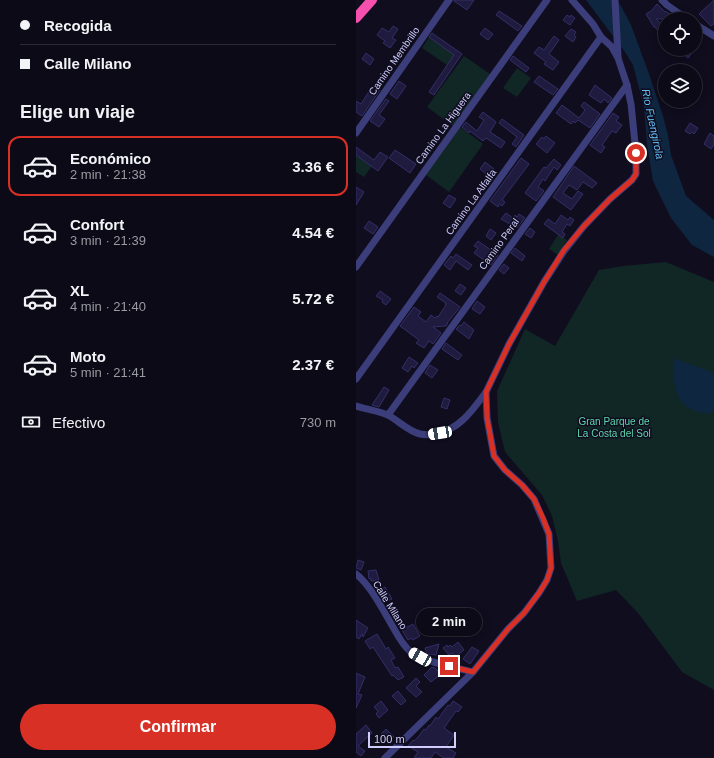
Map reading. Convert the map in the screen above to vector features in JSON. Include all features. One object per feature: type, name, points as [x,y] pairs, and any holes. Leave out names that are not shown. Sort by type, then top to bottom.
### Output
[{"type":"highway","points":[[356,18],[372,0]]},
{"type":"street","name":"Camino Membrillo","points":[[356,133],[449,0]]},
{"type":"street","name":"Camino La Higuera","points":[[356,267],[547,0]]},
{"type":"street","points":[[356,406],[388,415],[413,431],[421,434],[430,435],[448,431],[464,419],[472,412],[486,392],[517,330],[564,250],[584,226],[610,199],[632,180],[636,174],[636,153],[631,104],[627,85],[618,58],[612,47],[601,37],[593,24],[572,0]]},
{"type":"street","points":[[615,0],[618,58]]},
{"type":"street","points":[[662,0],[677,12]]},
{"type":"street","points":[[702,28],[713,33]]},
{"type":"street","name":"Camino La Alfalfa","points":[[356,379],[601,37]]},
{"type":"street","name":"Camino Peral","points":[[388,415],[627,85]]},
{"type":"street","points":[[385,758],[473,672],[508,629],[524,613],[539,593],[547,580],[551,568],[549,534],[534,499],[522,485],[505,470],[494,456],[487,418],[486,392]]},
{"type":"street","name":"Calle Milano","points":[[356,574],[362,578],[382,607],[404,645],[411,652],[426,659],[473,672]]},
{"type":"green space","points":[[429,37],[454,55],[447,65],[422,48]]},
{"type":"green space","points":[[464,56],[490,74],[453,126],[427,107]]},
{"type":"green space","points":[[517,68],[531,78],[517,97],[503,88]]},
{"type":"green space","points":[[460,127],[483,144],[449,192],[426,175]]},
{"type":"green space","points":[[356,155],[372,166],[364,177],[356,172]]},
{"type":"green space","points":[[558,235],[567,240],[558,255],[549,249]]},
{"type":"green space","name":"Gran Parque de La Costa del Sol","points":[[666,262],[714,282],[714,690],[682,672],[638,613],[616,590],[577,601],[561,563],[552,516],[542,495],[505,452],[498,422],[497,391],[525,329],[555,346],[599,270]]},
{"type":"water","name":"Rio Fuengirola","points":[[586,0],[616,0],[621,6],[631,25],[658,101],[658,108],[660,108],[663,116],[671,155],[686,196],[714,220],[714,257],[692,245],[671,218],[653,181],[647,144],[644,107],[633,65]]},
{"type":"water","points":[[673,358],[714,373],[714,412],[704,413],[690,409],[679,398],[674,383]]},
{"type":"building","points":[[454,0],[474,0],[467,10]]},
{"type":"building","points":[[714,0],[714,24],[711,26],[702,17],[701,12]]},
{"type":"building","points":[[657,4],[665,12],[658,12],[658,19],[656,19],[658,21],[658,31],[646,14]]},
{"type":"building","points":[[499,11],[522,26],[518,31],[496,15]]},
{"type":"building","points":[[567,15],[570,17],[571,15],[575,18],[570,25],[563,20]]},
{"type":"building","points":[[393,26],[398,29],[392,38],[396,40],[390,48],[383,43],[385,41],[377,35],[382,28],[389,32]]},
{"type":"building","points":[[485,28],[493,34],[488,40],[480,34]]},
{"type":"building","points":[[571,29],[576,32],[574,35],[576,37],[573,42],[565,36]]},
{"type":"building","points":[[432,33],[462,54],[434,95],[429,92],[454,55],[429,37]]},
{"type":"building","points":[[554,36],[559,40],[549,54],[559,62],[553,70],[544,64],[546,62],[534,53],[539,47],[544,50]]},
{"type":"building","points":[[366,53],[374,59],[370,65],[362,59]]},
{"type":"building","points":[[513,56],[529,68],[526,72],[510,60]]},
{"type":"building","points":[[539,76],[558,89],[553,95],[534,82]]},
{"type":"building","points":[[399,81],[406,86],[397,99],[390,94]]},
{"type":"building","points":[[595,85],[612,98],[608,103],[604,99],[601,103],[589,95]]},
{"type":"building","points":[[377,88],[380,90],[362,116],[356,112],[356,101],[361,104],[370,90],[374,93]]},
{"type":"building","points":[[386,99],[389,101],[379,115],[385,119],[379,127],[370,121]]},
{"type":"building","points":[[584,102],[600,114],[590,128],[578,120],[575,123],[573,121],[571,124],[556,113],[562,105],[579,118],[585,110],[581,106]]},
{"type":"building","points":[[483,112],[496,122],[490,132],[505,142],[501,148],[486,138],[483,141],[462,127],[466,122],[477,131],[484,120],[479,117]]},
{"type":"building","points":[[613,113],[619,117],[616,121],[622,125],[616,133],[612,131],[602,145],[605,147],[601,153],[590,145]]},
{"type":"building","points":[[502,119],[524,135],[516,147],[512,144],[517,137],[499,123]]},
{"type":"building","points":[[690,123],[698,128],[694,134],[692,132],[690,134],[685,131]]},
{"type":"building","points":[[710,133],[714,136],[714,144],[711,149],[704,144]]},
{"type":"building","points":[[546,136],[555,143],[547,153],[536,144],[542,137],[544,139]]},
{"type":"building","points":[[356,147],[374,160],[380,152],[388,157],[378,171],[356,155]]},
{"type":"building","points":[[395,150],[416,164],[410,173],[389,158]]},
{"type":"building","points":[[521,158],[529,164],[502,200],[505,202],[502,206],[499,204],[498,207],[490,201]]},
{"type":"building","points":[[554,159],[561,165],[557,170],[554,167],[545,181],[543,179],[538,187],[544,191],[536,201],[525,193],[544,167],[546,168]]},
{"type":"building","points":[[485,162],[494,169],[488,176],[480,169]]},
{"type":"building","points":[[574,166],[597,183],[592,188],[583,182],[577,190],[569,185],[563,193],[572,199],[578,191],[583,194],[571,210],[553,197]]},
{"type":"building","points":[[356,187],[364,192],[356,205]]},
{"type":"building","points":[[449,195],[456,199],[450,208],[443,203]]},
{"type":"building","points":[[506,213],[513,218],[515,215],[517,217],[519,214],[525,218],[517,228],[501,219]]},
{"type":"building","points":[[561,215],[568,220],[570,217],[574,220],[570,226],[567,224],[562,232],[565,234],[563,238],[544,224],[548,219],[555,224]]},
{"type":"building","points":[[369,221],[378,227],[373,234],[364,228]]},
{"type":"building","points":[[530,228],[535,232],[531,238],[525,234]]},
{"type":"building","points":[[490,229],[496,233],[491,240],[486,236]]},
{"type":"building","points":[[478,241],[498,255],[491,265],[474,253],[478,248],[474,246]]},
{"type":"building","points":[[515,248],[525,256],[522,261],[511,253]]},
{"type":"building","points":[[456,254],[472,265],[468,270],[456,261],[450,270],[444,265],[451,256],[453,258]]},
{"type":"building","points":[[504,264],[509,268],[504,274],[499,270]]},
{"type":"building","points":[[460,284],[466,288],[461,295],[455,291]]},
{"type":"building","points":[[380,291],[391,299],[386,305],[382,302],[383,300],[376,296]]},
{"type":"building","points":[[440,293],[460,307],[446,326],[433,327],[441,333],[433,344],[429,341],[424,348],[416,343],[419,340],[400,326],[414,307],[421,312],[418,316],[426,322],[431,315],[435,318],[437,316],[438,317],[446,305],[446,303],[437,297]]},
{"type":"building","points":[[477,301],[485,307],[480,314],[472,309]]},
{"type":"building","points":[[464,322],[474,330],[469,339],[456,329]]},
{"type":"building","points":[[446,343],[462,355],[458,360],[442,349]]},
{"type":"building","points":[[409,357],[418,363],[414,368],[412,366],[408,372],[402,368]]},
{"type":"building","points":[[430,365],[438,370],[432,378],[425,373]]},
{"type":"building","points":[[384,387],[389,390],[379,407],[372,405]]},
{"type":"building","points":[[444,398],[450,400],[447,409],[441,407]]},
{"type":"building","points":[[358,560],[364,562],[361,570],[356,568]]},
{"type":"building","points":[[376,570],[379,580],[371,581],[371,578],[369,579],[368,571]]},
{"type":"building","points":[[385,587],[392,599],[385,602],[378,591]]},
{"type":"building","points":[[356,620],[368,628],[363,637],[362,634],[359,639],[356,637]]},
{"type":"building","points":[[413,624],[420,636],[413,640],[412,638],[408,640],[402,630]]},
{"type":"building","points":[[377,634],[386,649],[388,647],[395,658],[391,660],[395,668],[398,667],[404,677],[398,680],[393,675],[392,676],[373,647],[370,649],[365,641]]},
{"type":"building","points":[[458,642],[464,650],[455,657],[452,653],[449,655],[443,648],[447,645],[448,647],[450,645],[452,647]]},
{"type":"building","points":[[439,644],[436,655],[427,654],[425,648]]},
{"type":"building","points":[[472,647],[479,651],[470,664],[463,659]]},
{"type":"building","points":[[432,667],[441,674],[431,682],[424,675]]},
{"type":"building","points":[[356,673],[365,677],[358,694],[362,695],[356,708]]},
{"type":"building","points":[[416,678],[420,682],[416,686],[422,692],[416,697],[406,688]]},
{"type":"building","points":[[398,691],[406,701],[401,705],[392,696]]},
{"type":"building","points":[[381,701],[388,710],[379,718],[376,714],[378,711],[374,707]]},
{"type":"building","points":[[453,701],[462,707],[458,712],[456,711],[444,728],[454,735],[446,747],[456,753],[453,758],[444,758],[435,752],[431,758],[414,758],[418,752],[408,746],[424,729],[426,730],[429,725],[430,726],[436,717],[438,719],[448,705],[450,706]]},
{"type":"building","points":[[366,725],[372,733],[358,746],[365,751],[361,756],[356,752],[356,734]]},
{"type":"building","points":[[386,729],[394,737],[389,742],[381,734]]},
{"type":"route","points":[[449,666],[473,672],[508,629],[524,613],[547,580],[551,568],[549,534],[534,499],[522,485],[505,470],[494,456],[489,437],[486,392],[509,344],[564,250],[584,226],[610,199],[632,180],[636,174],[636,153]]}]
